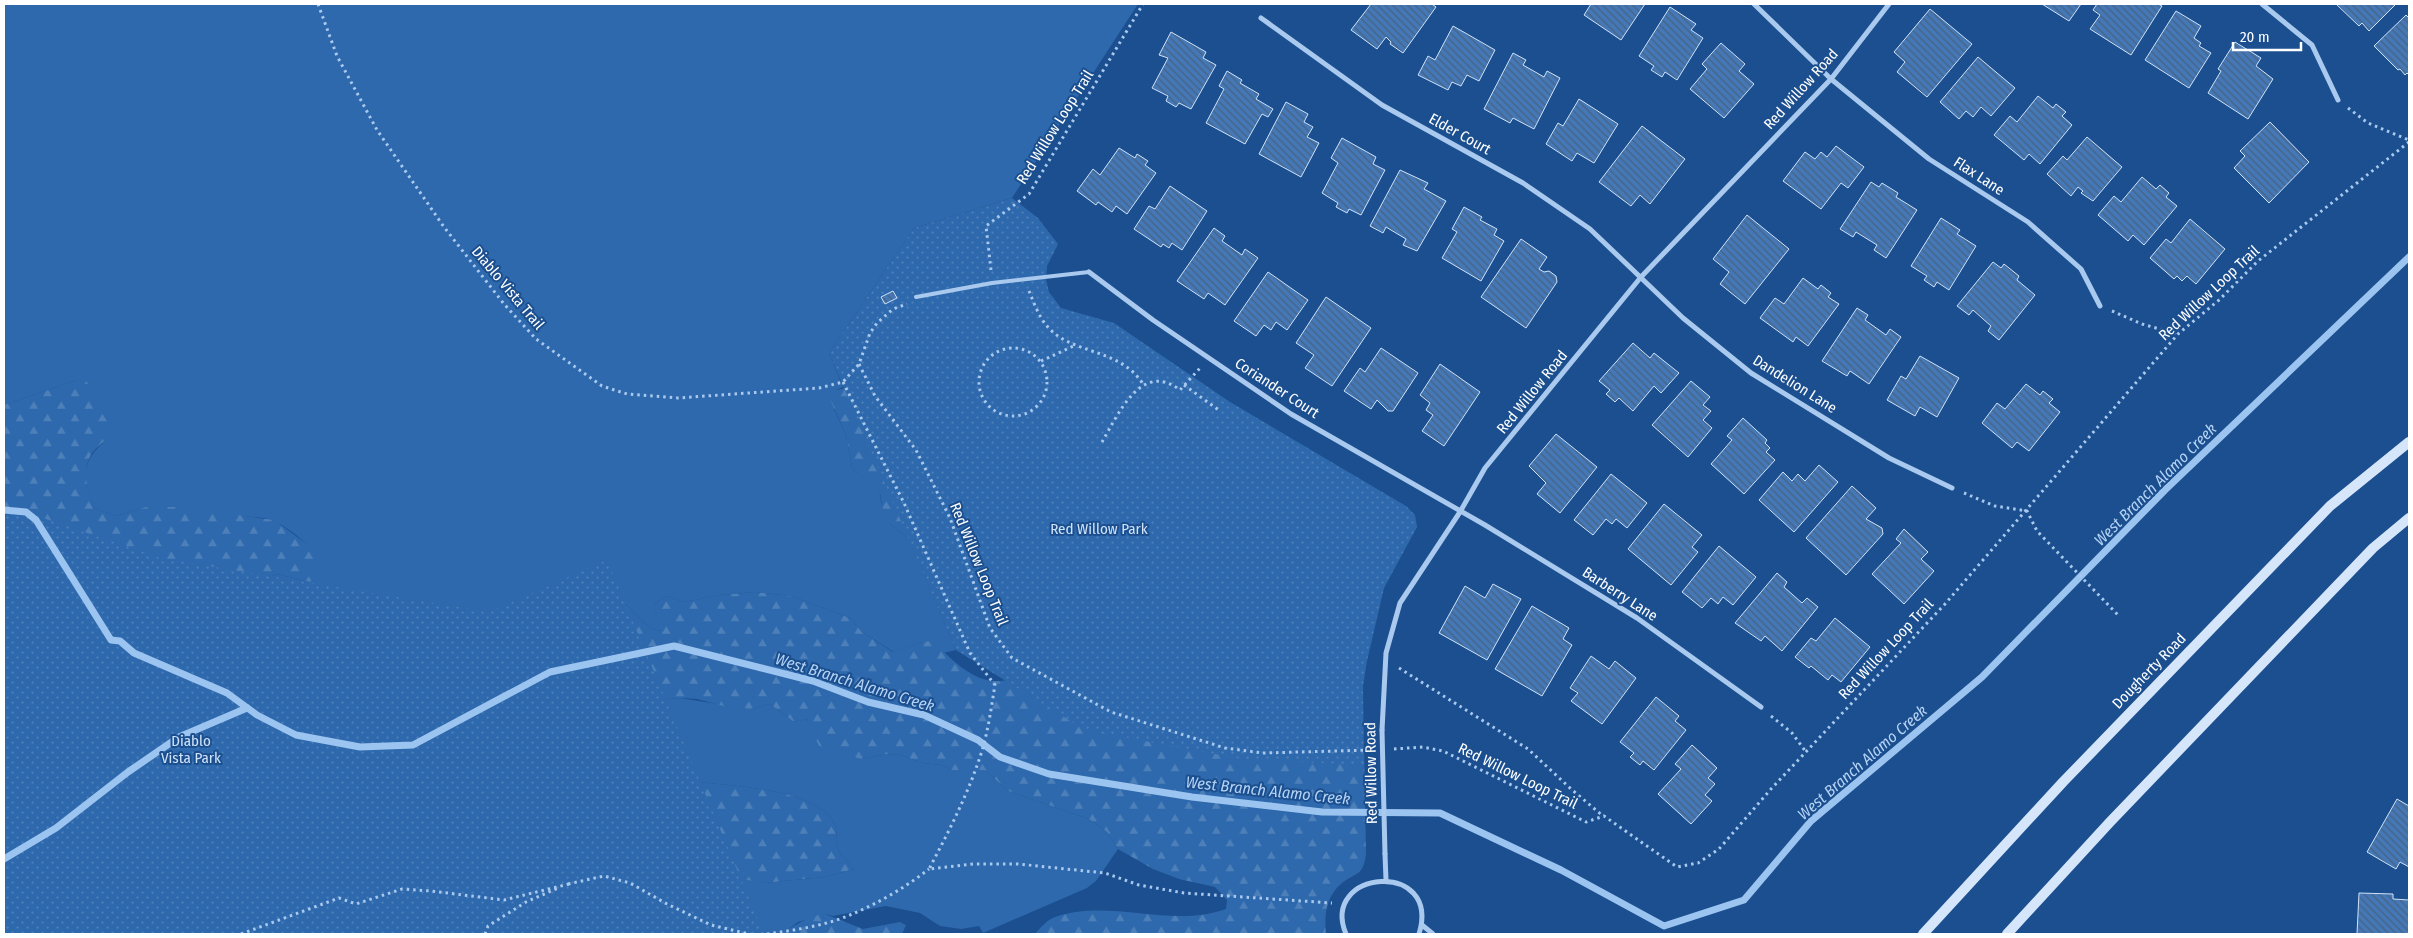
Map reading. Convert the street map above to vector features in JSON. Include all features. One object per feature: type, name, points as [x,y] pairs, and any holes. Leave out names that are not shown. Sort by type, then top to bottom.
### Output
[{"type":"main road","name":"Dougherty Road","points":[[1923,934],[2063,782],[2330,506],[2409,442]]},
{"type":"main road","points":[[2007,934],[2110,822],[2373,548],[2409,518]]},
{"type":"street","name":"Flax Lane","points":[[1754,4],[1831,79],[1929,159],[2028,222],[2081,269],[2100,306]]},
{"type":"street","name":"Red Willow Road","points":[[1386,880],[1382,730],[1386,660],[1400,603],[1460,512],[1486,468],[1641,277],[1831,79],[1889,4]]},
{"type":"street","points":[[2262,4],[2312,45],[2338,100]]},
{"type":"street","name":"Elder Court","points":[[1261,18],[1382,105],[1523,183],[1590,229],[1641,277]]},
{"type":"street","name":"Coriander Court","points":[[1089,272],[1210,359],[1291,414],[1460,512]]},
{"type":"street","name":"Dandelion Lane","points":[[1641,277],[1683,318],[1751,373],[1889,458],[1952,488]]},
{"type":"street","name":"Barberry Lane","points":[[1460,512],[1485,525],[1636,618],[1760,707]]},
{"type":"street","points":[[1346,934],[1343,917],[1345,906],[1358,889],[1376,880],[1397,882],[1414,895],[1421,909],[1422,925],[1419,934]]},
{"type":"street","points":[[1422,925],[1434,934]]},
{"type":"lane","points":[[916,298],[992,283],[1089,272]]},
{"type":"path","name":"Diablo Vista Trail","points":[[318,4],[337,56],[377,130],[444,227],[504,304],[536,339],[602,386],[627,394],[678,398],[819,388],[843,382]]},
{"type":"path","name":"Red Willow Loop Trail","points":[[992,283],[986,226],[1028,194],[1143,4]]},
{"type":"path","points":[[2338,100],[2368,123],[2409,141]]},
{"type":"path","name":"Red Willow Loop Trail","points":[[1392,749],[1423,747],[1442,751],[1586,822],[1604,816],[1677,867],[1698,863],[1719,849],[1806,752],[1945,604],[2178,334],[2219,300],[2258,261],[2409,141]]},
{"type":"path","points":[[1024,279],[1048,327],[1065,340],[1118,362],[1135,372],[1143,384]]},
{"type":"path","points":[[767,934],[811,927],[850,915],[912,883],[930,869],[957,814],[980,756],[988,729],[995,685],[970,653],[904,503],[843,382],[859,364],[870,333],[877,323],[893,309],[916,298]]},
{"type":"path","points":[[2100,306],[2142,324],[2178,334]]},
{"type":"path","points":[[1041,361],[1076,344]]},
{"type":"path","points":[[1013,348],[1023,349],[1041,361],[1046,371],[1047,393],[1034,410],[1024,415],[1008,416],[994,410],[986,403],[980,393],[980,372],[985,362],[993,354],[1013,348]]},
{"type":"path","points":[[1102,442],[1130,396],[1143,384],[1164,382],[1180,390],[1210,359]]},
{"type":"path","name":"Red Willow Loop Trail","points":[[859,364],[875,396],[916,450],[950,518],[990,628],[1012,658],[1111,712],[1225,748],[1263,753],[1375,750]]},
{"type":"path","points":[[1184,385],[1220,411]]},
{"type":"path","points":[[1952,488],[1994,506],[2027,511],[2037,531],[2118,616]]},
{"type":"path","points":[[1386,660],[1528,749],[1604,816]]},
{"type":"path","points":[[1760,707],[1792,733],[1806,752]]},
{"type":"path","points":[[930,869],[973,864],[1018,864],[1104,873],[1139,885],[1184,893],[1285,901],[1331,902],[1345,906]]},
{"type":"path","points":[[241,934],[339,898],[356,904],[402,889],[504,900],[604,876],[630,883],[667,904],[711,925],[749,934]]},
{"type":"path","points":[[485,934],[488,926],[526,902],[569,884]]},
{"type":"green space","points":[[4,4],[1138,4],[1012,198],[914,228],[829,353],[843,387],[836,390],[834,409],[846,435],[852,467],[854,471],[872,481],[880,493],[881,502],[890,524],[909,539],[956,650],[943,653],[922,642],[894,652],[862,632],[850,618],[791,596],[756,592],[719,595],[684,602],[666,596],[654,604],[662,631],[651,629],[624,603],[557,627],[257,581],[277,574],[310,582],[307,544],[282,525],[264,518],[146,507],[116,516],[94,508],[86,481],[87,465],[95,451],[103,443],[77,380],[4,405]]},
{"type":"green space","name":"Red Willow Park","points":[[1012,198],[1038,218],[1058,244],[1047,266],[1046,280],[1049,292],[1061,308],[1114,323],[1230,402],[1406,506],[1415,515],[1417,527],[1384,588],[1367,661],[1363,686],[1364,765],[1242,759],[1085,730],[956,650],[829,353],[914,228]]},
{"type":"green space","points":[[77,380],[87,382],[105,409],[110,427],[106,439],[93,452],[86,468],[88,488],[94,508],[116,516],[146,507],[183,507],[274,520],[307,544],[316,555],[317,574],[310,582],[277,574],[257,581],[298,629],[624,603],[651,629],[661,631],[654,604],[666,596],[684,602],[719,595],[756,592],[791,596],[850,618],[862,632],[893,652],[922,642],[934,641],[959,665],[979,678],[1001,681],[1012,678],[922,567],[909,539],[890,524],[884,516],[880,493],[872,482],[854,471],[846,435],[830,399],[836,390],[850,387],[1364,747],[1365,861],[1358,873],[1342,883],[1332,894],[1327,906],[1326,934],[1035,934],[1052,918],[1076,912],[1119,911],[1184,916],[1226,909],[1227,900],[1215,887],[1179,879],[1153,869],[1118,849],[1107,832],[1089,819],[1008,791],[985,770],[952,770],[942,765],[922,763],[901,755],[887,754],[861,759],[819,746],[807,719],[794,722],[770,704],[750,709],[724,706],[697,699],[680,698],[650,701],[4,934],[4,405]]},
{"type":"green space","name":"Diablo Vista Park","points":[[4,511],[26,512],[160,558],[489,612],[607,560],[764,934],[4,934]]},
{"type":"green space","points":[[680,698],[750,709],[770,704],[794,722],[807,719],[817,738],[861,759],[887,754],[901,755],[922,763],[942,765],[952,770],[985,770],[1008,791],[1089,819],[1107,832],[1118,849],[1096,881],[1087,888],[983,933],[979,926],[961,929],[940,926],[920,913],[886,906],[833,916],[825,914],[798,922],[785,932],[758,934],[639,850],[764,883],[824,877],[854,869],[839,851],[836,830],[832,819],[820,808],[804,800],[762,789],[683,780],[650,701]]},
{"type":"green space","points":[[683,780],[762,789],[804,800],[820,808],[832,819],[836,830],[839,851],[854,869],[824,877],[764,883],[726,876]]},
{"type":"green space","points":[[825,914],[863,929],[900,922],[906,925],[902,934],[776,934],[811,917]]},
{"type":"building","points":[[1371,4],[1432,4],[1436,7],[1403,53],[1390,44],[1391,42],[1386,37],[1377,49],[1351,30]]},
{"type":"building","points":[[1591,4],[1645,4],[1621,40],[1584,15]]},
{"type":"building","points":[[2042,4],[2081,4],[2069,21]]},
{"type":"building","points":[[2097,4],[2158,4],[2162,6],[2131,55],[2090,29],[2100,15],[2093,10]]},
{"type":"building","points":[[2336,4],[2396,4],[2369,31],[2362,23],[2359,26]]},
{"type":"building","points":[[1670,7],[1696,24],[1691,30],[1703,38],[1677,80],[1665,72],[1662,77],[1651,70],[1654,66],[1639,56]]},
{"type":"building","points":[[1930,9],[1972,44],[1927,97],[1897,72],[1905,62],[1894,52]]},
{"type":"building","points":[[2176,11],[2201,26],[2194,38],[2201,43],[2199,46],[2211,53],[2189,88],[2145,60]]},
{"type":"building","points":[[2406,15],[2409,18],[2409,75],[2407,73],[2405,75],[2400,69],[2398,70],[2374,46]]},
{"type":"building","points":[[1453,26],[1495,50],[1479,81],[1467,75],[1461,86],[1452,82],[1448,90],[1418,75],[1428,56],[1435,60]]},
{"type":"building","points":[[1171,32],[1206,52],[1203,58],[1216,65],[1191,109],[1179,103],[1176,107],[1166,101],[1168,96],[1152,88],[1168,58],[1159,55]]},
{"type":"building","points":[[2235,42],[2261,58],[2256,66],[2273,79],[2248,119],[2208,93],[2221,71],[2218,69]]},
{"type":"building","points":[[1721,43],[1745,64],[1739,71],[1754,84],[1724,118],[1690,89],[1707,69],[1702,64]]},
{"type":"building","points":[[1513,53],[1526,60],[1523,65],[1544,77],[1547,71],[1560,78],[1534,129],[1513,118],[1510,123],[1484,109]]},
{"type":"building","points":[[1978,57],[2015,88],[1991,116],[1981,107],[1973,117],[1966,111],[1959,119],[1940,102]]},
{"type":"building","points":[[1227,71],[1242,80],[1240,83],[1259,94],[1256,99],[1273,109],[1268,117],[1262,114],[1245,144],[1206,123],[1224,89],[1219,86]]},
{"type":"building","points":[[2038,96],[2053,108],[2056,104],[2066,112],[2062,116],[2072,125],[2040,164],[2029,154],[2024,160],[1994,135],[2010,116],[2017,122]]},
{"type":"building","points":[[1579,99],[1618,124],[1594,163],[1577,153],[1572,161],[1546,144],[1558,123],[1563,126]]},
{"type":"building","points":[[1286,102],[1308,114],[1304,122],[1313,127],[1307,137],[1319,143],[1301,177],[1259,154]]},
{"type":"building","points":[[2270,122],[2309,162],[2269,203],[2234,168],[2245,156],[2240,151]]},
{"type":"building","points":[[1642,126],[1685,159],[1650,204],[1640,195],[1631,206],[1599,182]]},
{"type":"building","points":[[2087,137],[2122,167],[2093,201],[2081,193],[2083,191],[2078,187],[2071,196],[2047,174],[2063,156],[2067,160]]},
{"type":"building","points":[[1342,138],[1376,157],[1373,164],[1385,170],[1361,215],[1349,209],[1347,213],[1336,207],[1338,203],[1322,193],[1338,163],[1331,158]]},
{"type":"building","points":[[1836,146],[1864,167],[1848,188],[1841,183],[1821,209],[1783,181],[1805,152],[1815,159],[1821,152],[1827,157]]},
{"type":"building","points":[[1119,148],[1135,158],[1137,154],[1148,161],[1145,165],[1156,173],[1127,214],[1116,206],[1112,212],[1098,202],[1096,205],[1077,191],[1093,169],[1100,175]]},
{"type":"building","points":[[1400,170],[1428,183],[1424,189],[1446,201],[1417,251],[1403,245],[1406,239],[1386,227],[1383,233],[1370,226]]},
{"type":"building","points":[[2142,177],[2156,189],[2160,185],[2169,193],[2166,197],[2177,206],[2144,245],[2133,235],[2128,241],[2098,215],[2114,196],[2121,202]]},
{"type":"building","points":[[1871,182],[1879,187],[1882,183],[1898,193],[1896,197],[1917,210],[1886,258],[1874,250],[1877,245],[1856,232],[1853,237],[1840,229]]},
{"type":"building","points":[[1170,186],[1207,211],[1182,250],[1172,243],[1169,248],[1163,244],[1161,247],[1134,229],[1149,206],[1155,209]]},
{"type":"building","points":[[1464,207],[1482,217],[1480,220],[1497,229],[1494,235],[1504,241],[1481,281],[1442,258],[1457,232],[1452,229]]},
{"type":"building","points":[[1747,215],[1789,249],[1745,304],[1720,284],[1729,272],[1713,259]]},
{"type":"building","points":[[1941,218],[1960,230],[1957,234],[1976,246],[1949,290],[1937,282],[1934,287],[1924,280],[1927,276],[1911,266]]},
{"type":"building","points":[[2190,219],[2225,249],[2196,284],[2187,276],[2182,281],[2177,276],[2174,279],[2150,258],[2166,239],[2171,243]]},
{"type":"building","points":[[1214,228],[1225,236],[1222,241],[1242,255],[1245,249],[1258,258],[1225,305],[1208,293],[1204,299],[1177,281]]},
{"type":"building","points":[[1521,239],[1547,257],[1539,269],[1544,272],[1549,271],[1556,276],[1557,282],[1526,328],[1481,297]]},
{"type":"building","points":[[1993,262],[2001,268],[2004,264],[2019,276],[2017,280],[2035,295],[1999,340],[1988,331],[1991,326],[1973,310],[1969,315],[1957,306]]},
{"type":"building","points":[[1268,272],[1308,300],[1287,330],[1276,322],[1271,330],[1264,325],[1256,336],[1234,321]]},
{"type":"building","points":[[1803,278],[1818,289],[1821,285],[1831,293],[1828,297],[1839,304],[1808,346],[1796,337],[1793,342],[1760,318],[1775,298],[1784,304]]},
{"type":"building","points":[[893,291],[897,298],[885,304],[881,297]]},
{"type":"building","points":[[1326,297],[1371,328],[1332,386],[1305,368],[1314,355],[1296,343]]},
{"type":"building","points":[[1857,308],[1868,315],[1865,320],[1886,335],[1890,329],[1901,337],[1869,384],[1850,371],[1847,376],[1822,361]]},
{"type":"building","points":[[1633,343],[1650,358],[1654,353],[1679,373],[1661,393],[1654,386],[1633,411],[1619,398],[1615,402],[1606,394],[1610,390],[1599,381]]},
{"type":"building","points":[[1381,348],[1418,373],[1393,411],[1388,411],[1377,400],[1371,409],[1344,391],[1360,368],[1365,372]]},
{"type":"building","points":[[1920,356],[1959,378],[1937,417],[1920,407],[1915,416],[1887,400],[1901,376],[1906,379]]},
{"type":"building","points":[[1440,364],[1480,392],[1444,446],[1422,431],[1433,415],[1426,410],[1430,403],[1420,395]]},
{"type":"building","points":[[1691,381],[1710,397],[1703,405],[1711,411],[1703,420],[1712,428],[1688,457],[1652,425]]},
{"type":"building","points":[[2026,384],[2040,395],[2043,391],[2053,399],[2049,403],[2060,412],[2029,451],[2017,442],[2012,448],[1982,423],[1997,403],[2005,409]]},
{"type":"building","points":[[1743,418],[1767,440],[1765,443],[1770,448],[1766,452],[1775,460],[1744,494],[1711,464],[1732,440],[1727,436]]},
{"type":"building","points":[[1556,434],[1597,467],[1560,513],[1537,494],[1546,483],[1529,466]]},
{"type":"building","points":[[1819,465],[1838,482],[1794,532],[1759,500],[1783,472],[1792,481],[1798,474],[1805,481]]},
{"type":"building","points":[[1611,474],[1647,503],[1627,528],[1616,519],[1612,524],[1606,519],[1593,535],[1574,520]]},
{"type":"building","points":[[1852,486],[1876,508],[1866,519],[1882,528],[1883,534],[1846,575],[1806,538]]},
{"type":"building","points":[[1664,504],[1702,535],[1692,547],[1698,552],[1671,585],[1628,549]]},
{"type":"building","points":[[1904,529],[1928,552],[1921,559],[1934,571],[1904,604],[1872,574],[1901,543],[1896,539]]},
{"type":"building","points":[[1719,546],[1756,577],[1733,605],[1723,597],[1718,604],[1711,598],[1702,608],[1682,592]]},
{"type":"building","points":[[1777,573],[1787,582],[1784,587],[1802,603],[1807,598],[1818,607],[1782,651],[1765,636],[1761,641],[1735,623]]},
{"type":"building","points":[[1493,584],[1521,599],[1487,660],[1439,633],[1465,586],[1485,598]]},
{"type":"building","points":[[1532,606],[1569,628],[1563,639],[1572,645],[1542,696],[1495,669]]},
{"type":"building","points":[[1835,618],[1870,647],[1841,682],[1832,675],[1828,680],[1811,666],[1809,668],[1795,657],[1811,638],[1816,641]]},
{"type":"building","points":[[1591,656],[1609,669],[1615,661],[1636,678],[1602,724],[1571,701],[1578,693],[1570,688]]},
{"type":"building","points":[[1656,697],[1679,716],[1675,721],[1686,730],[1654,770],[1643,761],[1640,765],[1630,757],[1634,753],[1620,742]]},
{"type":"building","points":[[1692,745],[1717,768],[1708,778],[1715,784],[1705,795],[1712,801],[1691,824],[1658,794],[1681,769],[1675,764]]},
{"type":"building","points":[[2397,799],[2409,806],[2409,867],[2400,862],[2396,869],[2367,852]]},
{"type":"building","points":[[2359,893],[2393,894],[2393,899],[2409,900],[2409,934],[2357,934]]},
{"type":"waterway","name":"West Branch Alamo Creek","points":[[4,510],[26,512],[36,520],[111,640],[120,641],[134,653],[227,693],[257,715],[296,735],[360,747],[413,745],[550,672],[674,646],[813,681],[868,702],[924,715],[978,740],[1000,757],[1049,774],[1192,797],[1322,812],[1440,813],[1561,870],[1664,926],[1744,900],[1811,821],[1982,677],[2165,490],[2409,257]]},
{"type":"waterway","points":[[4,859],[56,828],[128,772],[179,737],[247,708]]}]
